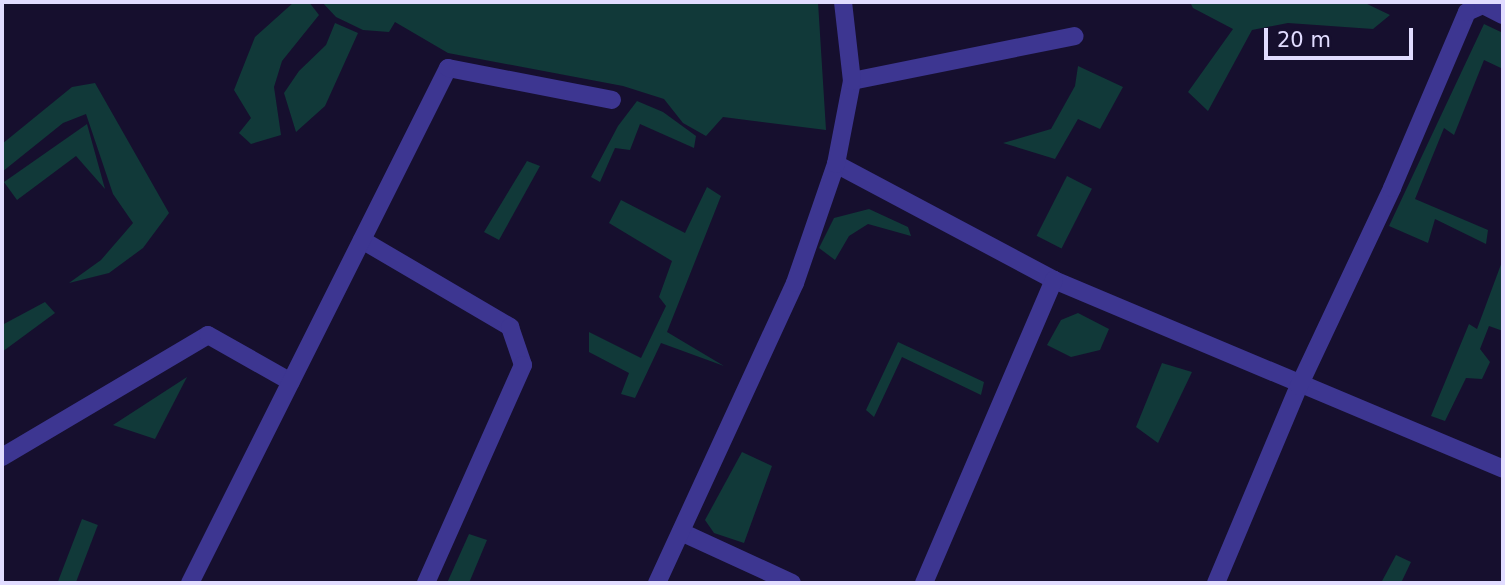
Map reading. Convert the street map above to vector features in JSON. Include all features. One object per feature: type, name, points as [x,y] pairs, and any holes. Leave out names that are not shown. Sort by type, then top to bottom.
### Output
[{"type":"street","points":[[657,583],[795,283],[835,164],[852,81],[843,2]]},
{"type":"street","points":[[1216,583],[1299,386],[1392,188],[1467,12],[1483,5],[1503,15]]},
{"type":"street","points":[[852,81],[1075,36]]},
{"type":"street","points":[[190,583],[448,68],[612,100]]},
{"type":"street","points":[[835,164],[1054,280],[1299,386],[1503,469]]},
{"type":"street","points":[[362,240],[510,327],[523,365],[426,583]]},
{"type":"street","points":[[924,583],[1054,280]]},
{"type":"street","points":[[2,457],[208,335],[291,382]]},
{"type":"street","points":[[681,532],[792,583]]},
{"type":"green space","points":[[294,2],[309,2],[319,15],[282,61],[274,87],[281,135],[251,144],[239,133],[251,118],[234,90],[255,37]]},
{"type":"green space","points":[[322,2],[818,2],[826,130],[723,117],[706,136],[683,123],[664,99],[623,86],[448,53],[395,22],[389,32],[363,30],[336,17]]},
{"type":"green space","points":[[1190,2],[1363,2],[1390,15],[1373,29],[1288,23],[1252,30],[1208,111],[1188,92],[1233,29],[1193,8]]},
{"type":"green space","points":[[335,23],[358,33],[325,106],[296,132],[284,93],[299,71],[326,45]]},
{"type":"green space","points":[[1484,24],[1503,33],[1503,69],[1484,60],[1454,135],[1444,128],[1415,199],[1488,230],[1486,244],[1435,219],[1428,243],[1389,226]]},
{"type":"green space","points":[[1078,66],[1123,87],[1100,129],[1078,119],[1055,159],[1003,143],[1051,129],[1075,86]]},
{"type":"green space","points":[[95,83],[169,213],[143,248],[109,273],[69,283],[101,260],[133,223],[113,194],[86,114],[63,123],[2,172],[2,144],[72,87]]},
{"type":"green space","points":[[637,101],[663,112],[696,136],[694,148],[640,124],[630,150],[615,148],[600,182],[591,177],[618,126]]},
{"type":"green space","points":[[87,124],[105,189],[76,156],[17,200],[4,182]]},
{"type":"green space","points":[[527,161],[540,166],[499,240],[484,232]]},
{"type":"green space","points":[[1067,176],[1092,189],[1062,248],[1037,236]]},
{"type":"green space","points":[[707,187],[721,196],[667,332],[724,366],[661,343],[635,398],[621,394],[629,373],[589,352],[589,332],[641,358],[666,306],[659,297],[672,261],[609,223],[621,200],[685,233]]},
{"type":"green space","points":[[869,209],[908,227],[911,236],[868,224],[849,236],[835,260],[819,248],[834,218]]},
{"type":"green space","points":[[1503,259],[1503,331],[1489,326],[1480,349],[1490,362],[1482,379],[1466,378],[1445,421],[1431,416],[1469,324],[1477,329]]},
{"type":"green space","points":[[45,302],[55,313],[2,352],[2,325]]},
{"type":"green space","points":[[1078,313],[1109,329],[1100,350],[1071,357],[1047,345],[1061,320]]},
{"type":"green space","points":[[898,342],[984,382],[981,395],[902,357],[874,417],[866,410]]},
{"type":"green space","points":[[1162,363],[1192,372],[1158,443],[1136,427]]},
{"type":"green space","points":[[187,377],[155,439],[113,425]]},
{"type":"green space","points":[[742,452],[772,466],[744,543],[714,533],[705,520]]},
{"type":"green space","points":[[82,519],[98,525],[76,583],[57,583]]},
{"type":"green space","points":[[469,534],[487,540],[469,583],[447,583]]},
{"type":"green space","points":[[1396,555],[1411,562],[1401,583],[1381,583]]}]
